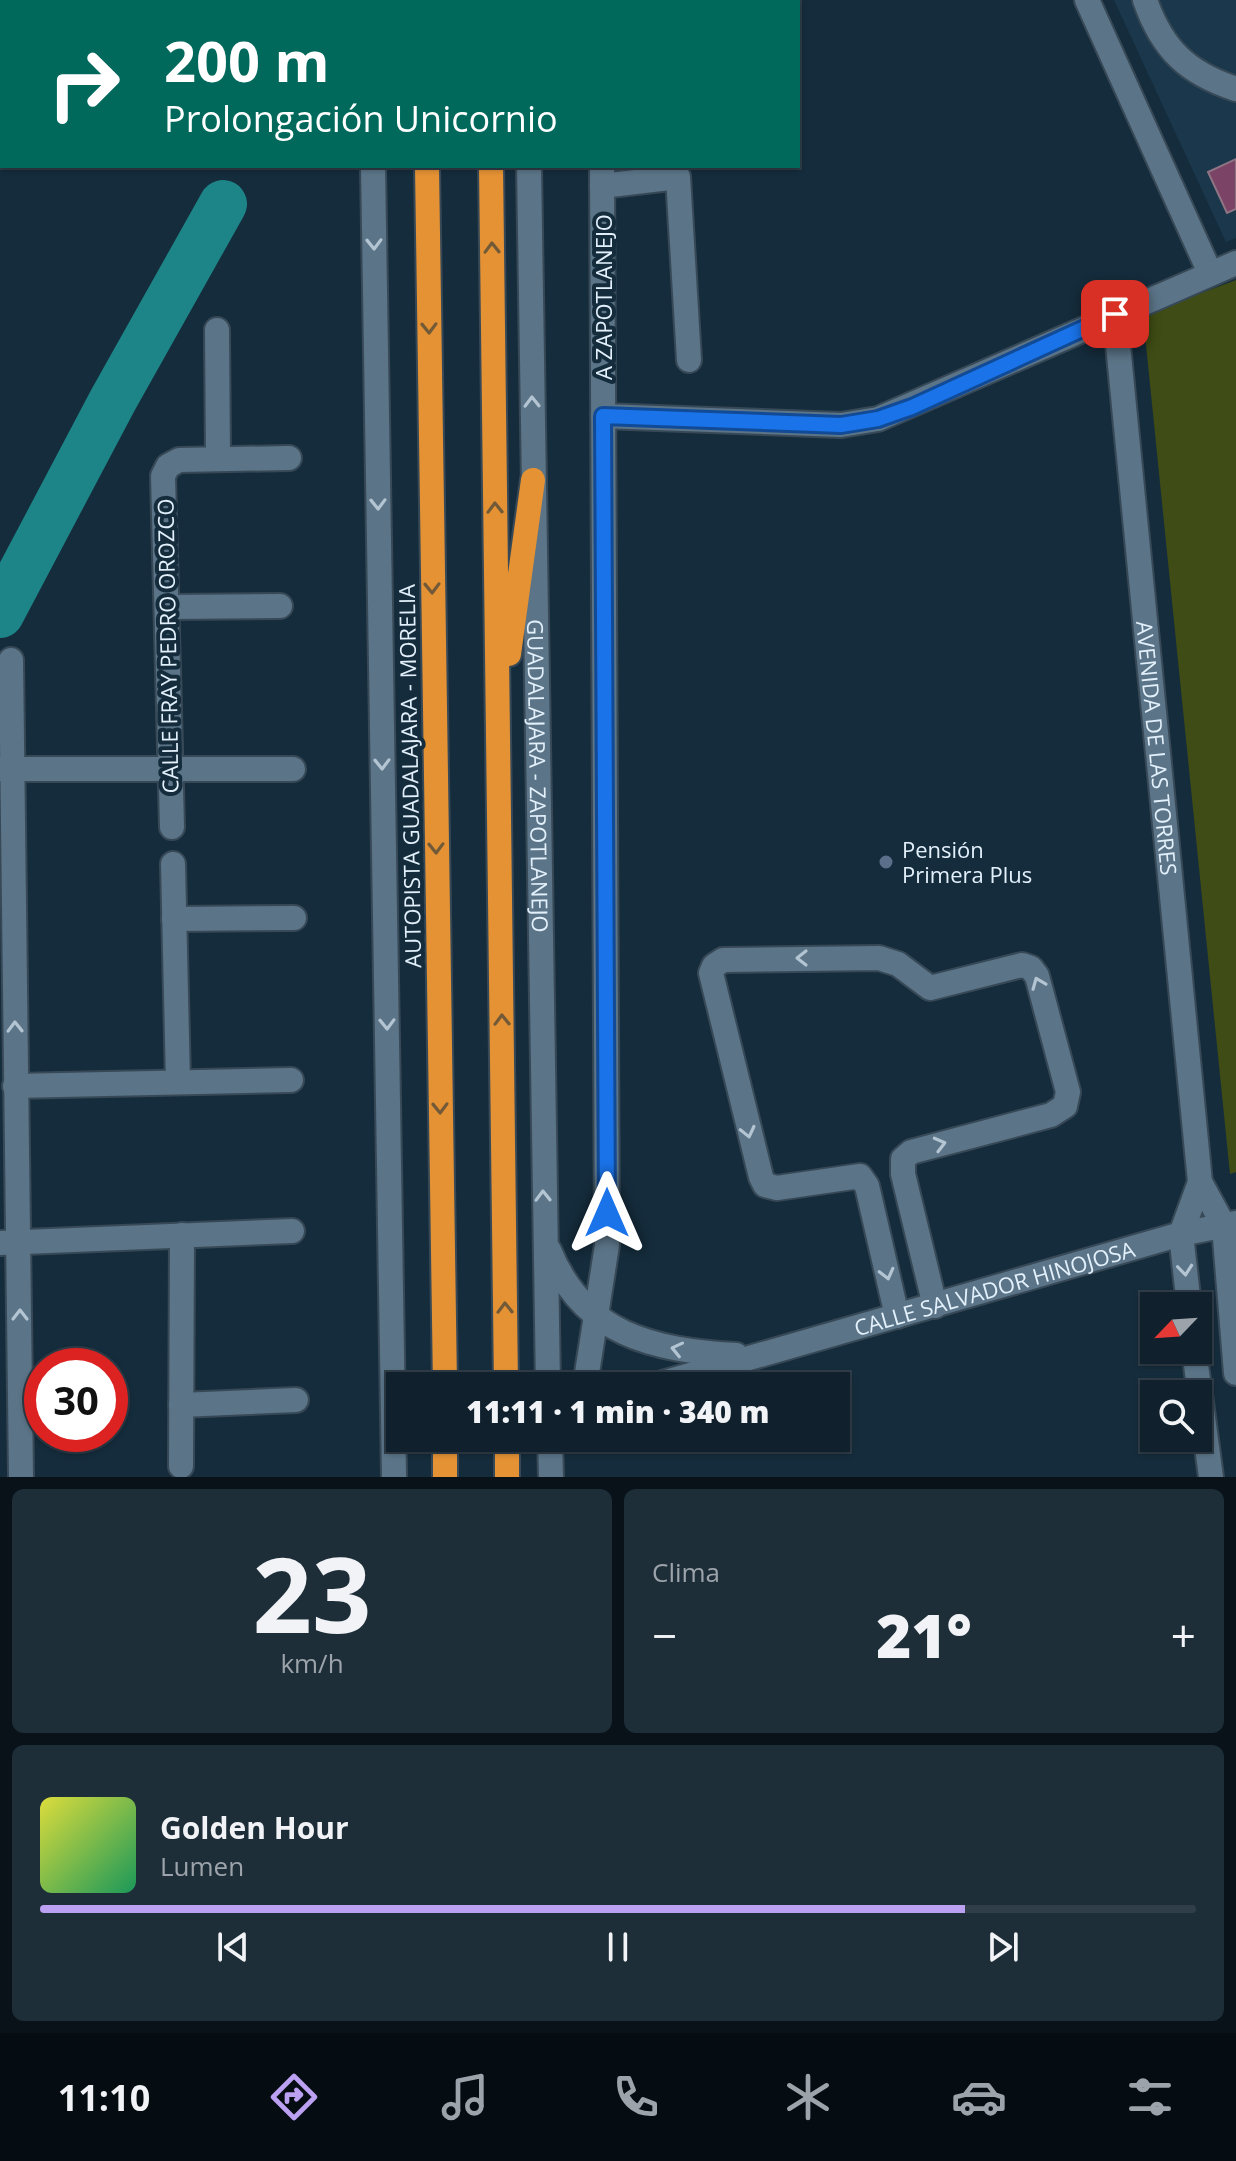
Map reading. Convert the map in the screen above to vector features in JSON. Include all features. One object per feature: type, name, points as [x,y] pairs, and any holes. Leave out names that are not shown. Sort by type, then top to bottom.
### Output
[{"type":"highway","name":"AUTOPISTA GUADALAJARA - MORELIA","points":[[427,168],[445,1372]]},
{"type":"highway","points":[[491,168],[506,1372]]},
{"type":"highway","points":[[498,736],[533,480]]},
{"type":"highway","points":[[445,1452],[445,1477]]},
{"type":"highway","points":[[507,1452],[507,1477]]},
{"type":"street","points":[[1087,0],[1210,273]]},
{"type":"street","points":[[1145,0],[1155,30],[1180,59],[1205,79],[1236,89]]},
{"type":"street","points":[[373,168],[394,1477]]},
{"type":"street","name":"GUADALAJARA - ZAPOTLANEJO","points":[[529,168],[543,1234],[548,1372]]},
{"type":"street","points":[[602,176],[678,177],[689,360]]},
{"type":"street","name":"A ZAPOTLANEJO","points":[[587,1372],[607,1245],[602,176]]},
{"type":"street","points":[[603,416],[841,425],[878,419],[912,407],[1115,314],[1236,263]]},
{"type":"street","name":"AVENIDA DE LAS TORRES","points":[[1115,314],[1200,1182],[1181,1234],[1187,1292]]},
{"type":"street","points":[[217,330],[218,459],[289,458]]},
{"type":"street","name":"CALLE FRAY PEDRO OROZCO","points":[[172,827],[163,476],[168,466],[179,460],[218,459]]},
{"type":"street","points":[[167,607],[280,606]]},
{"type":"street","points":[[11,660],[6,769],[7,924],[15,1086],[10,1242],[21,1477]]},
{"type":"street","points":[[6,769],[293,769]]},
{"type":"street","points":[[173,864],[178,1082]]},
{"type":"street","points":[[174,919],[294,918]]},
{"type":"street","points":[[897,1316],[867,1186],[860,1176],[777,1188],[765,1185],[761,1177],[711,973],[714,966],[723,960],[879,958],[898,964],[930,988],[1022,965],[1031,968],[1037,976],[1068,1092],[1065,1106],[1051,1115],[911,1152],[903,1159],[903,1174],[935,1306]]},
{"type":"street","points":[[15,1086],[291,1080]]},
{"type":"street","name":"AVENIDA DE LAS TORRES","points":[[1200,1182],[1230,1224],[1236,1373]]},
{"type":"street","name":"CALLE SALVADOR HINOJOSA","points":[[700,1372],[1181,1234],[1230,1224]]},
{"type":"street","points":[[10,1242],[292,1231]]},
{"type":"street","name":"CALLE SALVADOR HINOJOSA","points":[[543,1234],[559,1274],[596,1319],[640,1340],[679,1349],[755,1356]]},
{"type":"street","points":[[181,1466],[182,1235]]},
{"type":"street","points":[[1196,1364],[1211,1477]]},
{"type":"street","points":[[181,1405],[296,1400]]},
{"type":"shaded area","points":[[1114,0],[1236,0],[1236,238],[1226,242]]},
{"type":"green space","points":[[1236,280],[1236,1172],[1230,1174],[1143,315]]},
{"type":"building","points":[[1236,159],[1236,209],[1227,213],[1208,172]]},
{"type":"waterway","points":[[0,614],[113,400],[223,204]]},
{"type":"place","name":"Pensión Primera Plus","points":[[886,862]]},
{"type":"route","points":[[607,1213],[603,416],[841,425],[878,419],[912,407],[1115,314]]}]
